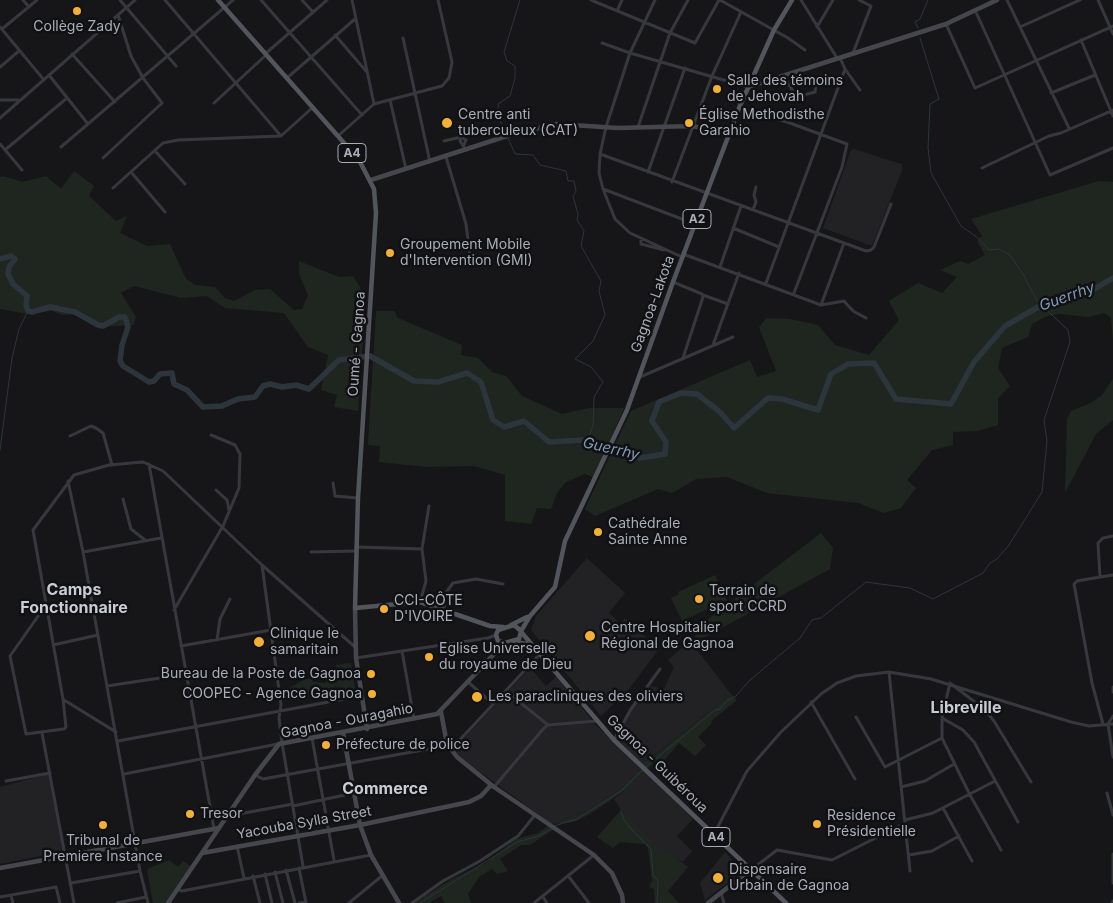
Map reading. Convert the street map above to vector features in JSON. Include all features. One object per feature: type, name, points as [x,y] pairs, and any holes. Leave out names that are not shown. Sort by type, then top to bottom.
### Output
[{"type":"main road","name":"Oumé - Gagnoa","points":[[218,0],[358,160],[371,180],[376,213],[355,549],[355,608]]},
{"type":"main road","name":"Gagnoa-Lakota","points":[[497,638],[506,626],[523,620],[555,586],[565,540],[627,410],[739,108],[774,30],[792,0]]},
{"type":"main road","points":[[355,608],[420,602],[490,626],[517,626],[522,632]]},
{"type":"main road","name":"Gagnoa-Lakota","points":[[516,642],[533,611]]},
{"type":"main road","points":[[490,626],[497,638],[509,643],[516,642],[534,645]]},
{"type":"main road","name":"Gagnoa - Guibéroua","points":[[522,632],[614,740],[786,903]]},
{"type":"street","points":[[23,0],[29,6]]},
{"type":"street","points":[[37,0],[1,28],[44,80]]},
{"type":"street","points":[[120,0],[176,66]]},
{"type":"street","points":[[0,118],[135,0]]},
{"type":"street","points":[[165,0],[281,136]]},
{"type":"street","points":[[60,148],[116,102],[232,0]]},
{"type":"street","points":[[262,0],[362,115]]},
{"type":"street","points":[[302,0],[313,12]]},
{"type":"street","points":[[214,104],[290,32],[327,0]]},
{"type":"street","points":[[338,137],[374,104],[442,86],[449,78],[452,68],[438,0]]},
{"type":"street","points":[[591,0],[695,43],[719,0],[774,30],[805,50]]},
{"type":"street","points":[[616,11],[622,0]]},
{"type":"street","points":[[655,0],[643,22],[630,54],[606,127],[600,154],[599,173],[615,219],[641,240],[665,250],[766,283],[821,305],[844,301],[853,311],[866,318]]},
{"type":"street","points":[[638,127],[670,32],[688,0]]},
{"type":"street","points":[[801,0],[839,58],[844,70],[860,90]]},
{"type":"street","points":[[817,27],[833,0]]},
{"type":"street","points":[[853,53],[871,6],[859,0]]},
{"type":"street","points":[[602,43],[630,54],[686,68],[748,87],[785,77],[853,53],[946,24],[997,0]]},
{"type":"street","points":[[1007,0],[1069,128]]},
{"type":"street","points":[[1020,27],[1080,0]]},
{"type":"street","points":[[1098,0],[1113,34]]},
{"type":"street","points":[[350,1],[374,104]]},
{"type":"street","points":[[975,10],[1050,175],[1113,148]]},
{"type":"street","points":[[672,182],[712,76],[741,12]]},
{"type":"street","points":[[103,158],[162,105],[143,78],[131,56],[118,14]]},
{"type":"street","points":[[286,78],[355,19]]},
{"type":"street","points":[[946,24],[975,88],[1111,26]]},
{"type":"street","points":[[335,36],[367,73]]},
{"type":"street","points":[[403,38],[430,162]]},
{"type":"street","points":[[1081,40],[1113,116]]},
{"type":"street","points":[[0,67],[19,51]]},
{"type":"street","points":[[72,54],[116,102]]},
{"type":"street","points":[[648,172],[686,68]]},
{"type":"street","points":[[766,283],[822,135],[844,70]]},
{"type":"street","points":[[49,75],[88,124]]},
{"type":"street","points":[[1052,93],[1095,75]]},
{"type":"street","points":[[785,77],[796,98],[814,92],[816,84]]},
{"type":"street","points":[[5,150],[67,98]]},
{"type":"street","points":[[0,100],[20,100]]},
{"type":"street","points":[[390,100],[406,169]]},
{"type":"street","points":[[114,188],[163,143],[178,140],[281,136],[312,108]]},
{"type":"street","points":[[739,108],[846,142],[848,147],[794,294]]},
{"type":"street","points":[[982,168],[1034,143],[1112,110]]},
{"type":"street","points":[[371,180],[446,157],[465,147],[543,126],[570,124],[606,127],[693,126],[729,135]]},
{"type":"street","points":[[444,141],[461,137],[460,141],[465,147]]},
{"type":"street","points":[[0,144],[22,170]]},
{"type":"street","points":[[155,151],[185,184]]},
{"type":"street","points":[[600,154],[706,195],[753,210],[861,250],[871,250],[891,204]]},
{"type":"street","points":[[446,157],[466,224],[471,264]]},
{"type":"street","points":[[131,172],[165,212]]},
{"type":"street","points":[[753,210],[756,202],[754,195],[756,187]]},
{"type":"street","points":[[603,189],[695,224]]},
{"type":"street","points":[[720,267],[741,206]]},
{"type":"street","points":[[733,228],[779,247]]},
{"type":"street","points":[[821,305],[844,243]]},
{"type":"street","points":[[713,345],[739,274]]},
{"type":"street","points":[[673,282],[728,304]]},
{"type":"street","points":[[682,358],[703,295]]},
{"type":"street","points":[[638,377],[733,337]]},
{"type":"street","points":[[70,436],[91,426],[96,428],[102,433],[112,465]]},
{"type":"street","points":[[174,611],[223,526],[239,488],[240,454],[236,445],[210,434]]},
{"type":"street","points":[[46,605],[10,656],[24,733],[42,733],[66,728],[63,699],[33,530],[74,475],[112,465],[138,462],[149,464],[164,472],[262,565],[355,647]]},
{"type":"street","points":[[0,868],[217,828],[174,611],[149,464]]},
{"type":"street","points":[[68,481],[118,741],[140,871],[148,903]]},
{"type":"street","points":[[333,483],[335,496],[358,498]]},
{"type":"street","points":[[216,490],[226,500],[230,510]]},
{"type":"street","points":[[123,498],[131,529],[146,540]]},
{"type":"street","points":[[420,602],[426,580],[422,549],[429,506]]},
{"type":"street","points":[[1100,577],[1098,543],[1103,538],[1113,536]]},
{"type":"street","points":[[83,552],[161,538]]},
{"type":"street","points":[[311,552],[355,549],[422,549]]},
{"type":"street","points":[[262,565],[281,710],[279,718],[281,744],[304,866]]},
{"type":"street","points":[[1103,724],[1092,683],[1074,584],[1076,580],[1113,575]]},
{"type":"street","points":[[444,609],[445,594],[453,583],[476,579],[503,584]]},
{"type":"street","points":[[217,640],[220,619],[230,599]]},
{"type":"street","points":[[355,608],[356,658],[367,728]]},
{"type":"street","points":[[181,646],[271,630]]},
{"type":"street","points":[[53,645],[98,635]]},
{"type":"street","points":[[356,658],[488,638],[497,638],[495,653]]},
{"type":"street","points":[[509,643],[495,653],[441,712],[447,744],[465,764],[492,786],[594,855],[612,873],[622,895],[623,903]]},
{"type":"street","points":[[402,651],[414,719]]},
{"type":"street","points":[[255,776],[263,780],[447,744],[456,744],[540,653]]},
{"type":"street","points":[[614,740],[631,709],[660,669]]},
{"type":"street","points":[[713,834],[747,771],[811,702],[848,678],[875,672],[889,672],[950,683],[1071,722],[1089,726],[1113,724]]},
{"type":"street","points":[[889,672],[910,855],[910,870]]},
{"type":"street","points":[[107,686],[186,674]]},
{"type":"street","points":[[468,682],[493,704]]},
{"type":"street","points":[[950,683],[942,718],[942,738],[954,764],[1001,850]]},
{"type":"street","points":[[950,683],[984,709],[994,721],[1031,782]]},
{"type":"street","points":[[1113,687],[1113,692]]},
{"type":"street","points":[[506,691],[548,725]]},
{"type":"street","points":[[118,741],[361,696]]},
{"type":"street","points":[[63,699],[116,732]]},
{"type":"street","points":[[811,702],[855,779]]},
{"type":"street","name":"Gagnoa - Ouragahio","points":[[168,903],[217,828],[281,744],[414,719],[441,712]]},
{"type":"street","points":[[1113,716],[1108,724],[1113,757]]},
{"type":"street","points":[[856,717],[885,767],[942,738]]},
{"type":"street","points":[[942,718],[962,730],[974,742],[1018,822]]},
{"type":"street","points":[[492,786],[540,731],[548,725],[597,721]]},
{"type":"street","points":[[42,733],[74,903]]},
{"type":"street","points":[[343,733],[360,825],[371,855],[398,903]]},
{"type":"street","points":[[312,738],[334,860]]},
{"type":"street","points":[[124,774],[281,744]]},
{"type":"street","points":[[901,787],[924,781],[954,764]]},
{"type":"street","points":[[6,781],[50,773]]},
{"type":"street","points":[[708,903],[777,850],[832,860],[905,822],[943,808],[995,781]]},
{"type":"street","name":"Yacouba Sylla Street","points":[[202,852],[360,825],[470,802],[481,796],[492,786]]},
{"type":"street","points":[[228,816],[354,793]]},
{"type":"street","points":[[1107,793],[1113,815]]},
{"type":"street","points":[[943,808],[972,861]]},
{"type":"street","points":[[412,903],[443,881],[483,859],[518,836],[535,815]]},
{"type":"street","points":[[910,855],[932,851],[958,836]]},
{"type":"street","points":[[237,846],[244,878]]},
{"type":"street","points":[[177,889],[182,891],[334,860],[371,855]]},
{"type":"street","points":[[534,903],[569,877],[594,855]]},
{"type":"street","points":[[1113,855],[1113,883]]},
{"type":"street","points":[[299,868],[306,902],[299,903]]},
{"type":"street","points":[[286,870],[295,903]]},
{"type":"street","points":[[70,883],[140,871]]},
{"type":"street","points":[[275,872],[283,903]]},
{"type":"street","points":[[265,874],[272,903]]},
{"type":"street","points":[[349,903],[383,875]]},
{"type":"street","points":[[253,876],[260,903]]},
{"type":"street","points":[[569,877],[589,903]]},
{"type":"street","points":[[0,897],[56,886],[60,903]]},
{"type":"street","points":[[721,893],[724,903]]},
{"type":"street","points":[[12,895],[13,903]]},
{"type":"street","points":[[117,903],[146,897]]},
{"type":"street","points":[[543,897],[548,903]]},
{"type":"shaded area","points":[[854,149],[901,164],[903,168],[872,246],[823,228],[851,150]]},
{"type":"shaded area","points":[[74,171],[94,186],[89,196],[116,221],[127,216],[120,233],[147,246],[170,244],[186,279],[196,285],[215,287],[225,298],[234,301],[255,290],[270,289],[294,310],[302,309],[308,295],[299,274],[299,261],[339,277],[353,276],[360,287],[365,311],[358,411],[334,407],[337,395],[321,390],[328,355],[308,347],[284,313],[225,308],[207,296],[181,298],[134,286],[121,293],[136,317],[133,325],[97,327],[74,314],[63,315],[52,311],[27,314],[0,309],[0,177],[3,176],[22,182],[46,176],[61,189]]},
{"type":"shaded area","points":[[1099,181],[1113,182],[1113,341],[1111,318],[1104,313],[1089,317],[1060,314],[1047,316],[1032,324],[1028,337],[1002,348],[998,368],[1010,386],[998,398],[998,425],[977,431],[953,432],[953,445],[932,450],[907,480],[916,488],[901,508],[884,513],[858,503],[767,493],[727,477],[696,479],[672,493],[658,489],[595,516],[585,509],[631,411],[750,360],[757,377],[776,371],[759,327],[767,318],[790,319],[818,325],[835,345],[869,355],[899,320],[889,301],[918,283],[942,293],[957,277],[940,270],[960,261],[968,264],[985,255],[977,241],[982,236],[971,219]]},
{"type":"shaded area","points":[[376,311],[394,311],[398,318],[462,345],[461,355],[478,358],[492,372],[506,376],[522,396],[562,414],[589,408],[624,408],[594,478],[585,474],[566,482],[557,493],[551,509],[537,508],[531,524],[505,521],[505,475],[474,466],[428,467],[379,462],[380,446],[368,445]]},
{"type":"shaded area","points":[[1113,379],[1113,420],[1096,434],[1065,493],[1067,419],[1071,411],[1091,403],[1102,395]]},
{"type":"shaded area","points":[[821,533],[833,548],[830,569],[705,637],[693,639],[707,620]]},
{"type":"shaded area","name":"Centre Hospitalier Régional de Gagnoa","points":[[587,558],[625,593],[609,613],[620,623],[625,618],[659,649],[620,701],[618,700],[601,716],[531,630],[536,616]]},
{"type":"shaded area","name":"Terrain de sport CCRD","points":[[715,575],[727,600],[682,621],[671,598],[679,594],[678,592]]},
{"type":"shaded area","points":[[690,641],[731,694],[651,758],[641,763],[617,739],[633,707],[651,686],[664,689],[674,667],[668,660]]},
{"type":"shaded area","points":[[351,663],[355,688],[352,692],[332,695],[329,693],[315,693],[304,696],[306,699],[285,701],[283,692],[305,679],[312,678],[313,682],[326,683],[325,676],[337,671],[336,665]]},
{"type":"shaded area","points":[[530,668],[546,686],[557,676],[594,723],[641,769],[623,787],[594,808],[552,824],[466,762],[453,750]]},
{"type":"shaded area","points":[[731,694],[737,700],[711,721],[712,723],[698,737],[706,745],[695,756],[679,743],[661,764],[655,762],[647,769],[641,763],[652,758]]},
{"type":"shaded area","points":[[641,769],[645,771],[627,789],[590,814],[574,822],[552,824],[594,808],[623,787]]},
{"type":"shaded area","points":[[645,771],[693,819],[677,836],[692,851],[683,862],[657,848],[621,810],[614,799]]},
{"type":"shaded area","points":[[49,774],[64,851],[0,864],[0,787]]},
{"type":"shaded area","points":[[621,810],[657,847],[660,846],[688,867],[668,891],[679,903],[655,903],[654,889],[649,887],[652,881],[648,849],[645,844],[620,842],[613,848],[597,837]]},
{"type":"shaded area","points":[[548,826],[554,829],[530,845],[521,845],[500,859],[508,871],[497,874],[492,869],[479,877],[468,894],[471,903],[445,903],[441,896],[429,903],[414,903],[452,879],[486,863],[516,839],[538,833]]},
{"type":"shaded area","name":"Dispensaire Urbain de Gagnoa","points":[[725,852],[739,868],[739,874],[705,900],[700,883]]},
{"type":"shaded area","points":[[169,860],[178,867],[183,861],[191,866],[165,903],[153,903],[147,869]]},
{"type":"waterway","points":[[507,134],[501,123],[498,104],[510,96],[515,78],[515,66],[507,61],[504,52],[520,0]]},
{"type":"waterway","points":[[918,28],[915,22],[920,19],[928,0]]},
{"type":"waterway","points":[[554,826],[577,819],[621,791],[641,771],[715,710],[720,709],[727,701],[736,696],[749,681],[800,638],[812,620],[821,618],[866,582],[910,588],[933,599],[983,573],[990,563],[997,559],[1009,545],[1042,492],[1047,441],[1044,420],[1070,342],[1068,330],[1037,301],[1023,274],[1010,255],[999,249],[989,250],[978,238],[961,226],[931,173],[928,148],[930,104],[939,99],[920,38]]},
{"type":"waterway","points":[[508,138],[515,154],[533,155],[540,165],[566,171],[568,181],[574,181],[576,191],[573,196],[578,214],[577,220],[584,231],[581,246],[601,281],[599,291],[605,315],[593,341],[575,359],[591,367],[603,382],[594,397],[593,425],[590,434],[584,440]]},
{"type":"waterway","name":"Guerrhy","points":[[0,259],[11,256],[15,259],[9,267],[8,274],[13,284],[27,296],[26,305],[28,311],[32,312],[50,307],[75,312],[103,326],[119,317],[125,317],[128,327],[122,345],[120,361],[123,366],[149,382],[154,381],[160,374],[172,373],[174,384],[187,390],[203,407],[222,406],[238,399],[255,397],[263,386],[270,384],[282,387],[296,385],[309,389],[339,360],[370,356],[414,381],[438,382],[467,373],[481,382],[493,420],[504,427],[524,421],[549,442],[584,440],[640,458],[665,454],[666,442],[652,421],[659,402],[681,393],[697,394],[720,412],[734,428],[768,398],[782,399],[818,410],[831,374],[848,364],[874,363],[896,399],[951,404],[974,362],[1005,326],[1040,306],[1089,292],[1113,278]]},
{"type":"waterway","points":[[0,450],[12,358],[19,329],[28,311]]},
{"type":"waterway","points":[[621,811],[624,820],[651,849],[653,875],[658,881],[657,903]]},
{"type":"waterway","points":[[420,903],[517,842],[539,836],[551,829]]},
{"type":"place","name":"Collège Zady","points":[[77,11]]},
{"type":"place","name":"Salle des témoins de Jehovah","points":[[717,89]]},
{"type":"place","name":"Centre anti tuberculeux (CAT)","points":[[447,123]]},
{"type":"place","name":"Église Methodisthe Garahio","points":[[689,123]]},
{"type":"place","name":"Groupement Mobile d'Intervention (GMI)","points":[[390,253]]},
{"type":"place","name":"Cathédrale Sainte Anne","points":[[598,532]]},
{"type":"place","name":"Terrain de sport CCRD","points":[[699,599]]},
{"type":"place","name":"CCI-CÔTE D'IVOIRE","points":[[384,609]]},
{"type":"place","name":"Centre Hospitalier Régional de Gagnoa","points":[[590,636]]},
{"type":"place","name":"Clinique le samaritain","points":[[259,642]]},
{"type":"place","name":"Eglise Universelle du royaume de Dieu","points":[[429,657]]},
{"type":"place","name":"Bureau de la Poste de Gagnoa","points":[[371,674]]},
{"type":"place","name":"COOPEC - Agence Gagnoa","points":[[372,694]]},
{"type":"place","name":"Les paracliniques des oliviers","points":[[477,697]]},
{"type":"place","name":"Préfecture de police","points":[[326,745]]},
{"type":"place","name":"Tresor","points":[[190,814]]},
{"type":"place","name":"Residence Présidentielle","points":[[817,824]]},
{"type":"place","name":"Tribunal de Premiere Instance","points":[[103,825]]},
{"type":"place","name":"Dispensaire Urbain de Gagnoa","points":[[718,878]]},
{"type":"district","name":"Camps Fonctionnaire","points":[[74,599]]},
{"type":"district","name":"Libreville","points":[[966,708]]},
{"type":"district","name":"Commerce","points":[[385,789]]}]
